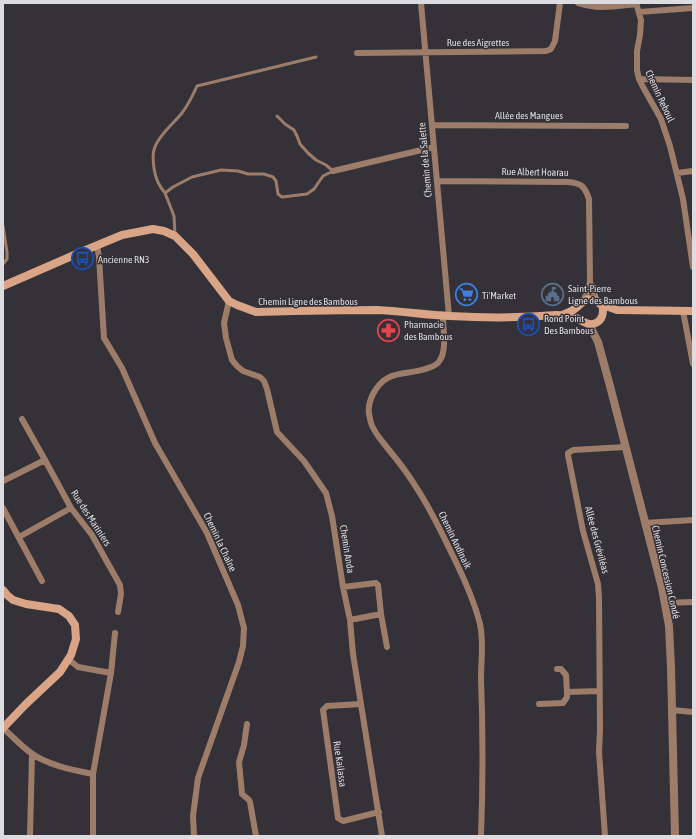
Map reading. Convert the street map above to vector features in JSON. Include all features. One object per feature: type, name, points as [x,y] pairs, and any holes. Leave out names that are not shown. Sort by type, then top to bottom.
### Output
[{"type":"main road","name":"Chemin Ligne des Bambous","points":[[3,286],[122,234],[153,229],[164,231],[175,236],[193,254],[229,301],[256,312],[378,310],[446,316],[533,317],[562,315],[575,317],[581,320]]},
{"type":"main road","points":[[617,310],[594,324],[585,323],[578,317],[578,312],[582,303],[590,299],[617,310],[693,311]]},
{"type":"main road","points":[[599,302],[603,310],[599,321]]},
{"type":"main road","name":"Chemin Ligne des Bambous","points":[[562,315],[573,310],[582,303]]},
{"type":"main road","points":[[3,590],[13,600],[26,604],[59,609],[69,616],[75,625],[76,639],[71,655],[60,672],[3,728]]},
{"type":"street","name":"Chemin de la Salette","points":[[421,3],[433,125],[446,316]]},
{"type":"street","name":"Rue des Aigrettes","points":[[357,53],[546,51],[551,49],[555,41],[560,3]]},
{"type":"street","points":[[578,3],[585,6],[598,8],[636,4]]},
{"type":"street","name":"Chemin Reboul","points":[[636,4],[641,24],[636,61],[639,79],[661,119],[670,146],[683,198],[693,267]]},
{"type":"street","points":[[639,12],[693,8]]},
{"type":"street","points":[[639,79],[693,80]]},
{"type":"street","name":"Allée des Mangues","points":[[433,125],[626,126]]},
{"type":"street","points":[[333,171],[434,147]]},
{"type":"street","points":[[677,173],[693,171]]},
{"type":"street","name":"Rue Albert Hoarau","points":[[437,181],[568,182],[582,185],[589,199],[590,282],[582,303]]},
{"type":"street","name":"Chemin la Chaîne","points":[[97,245],[104,338],[122,368],[155,443],[207,533],[238,604],[244,628],[243,646],[239,662],[198,778],[193,816],[194,836]]},
{"type":"street","name":"Rue Albert Hoarau","points":[[590,282],[599,302]]},
{"type":"street","name":"Chemin Anda","points":[[229,301],[224,323],[226,338],[232,360],[243,371],[260,377],[264,381],[277,432],[304,461],[326,493],[332,516],[343,587],[350,620],[353,654],[382,836]]},
{"type":"street","points":[[683,311],[693,364]]},
{"type":"street","name":"Chemin Andinaik","points":[[446,316],[444,349],[443,355],[438,364],[420,372],[400,373],[382,380],[370,400],[369,412],[371,423],[376,434],[410,478],[436,522],[466,585],[480,625],[482,646],[481,836]]},
{"type":"street","name":"Chemin Concession Condé","points":[[598,342],[599,321]]},
{"type":"street","name":"Chemin Concession Condé","points":[[589,324],[598,342],[662,588],[669,626],[674,836]]},
{"type":"street","name":"Rue des Mariniers","points":[[22,419],[71,508],[92,535],[120,585],[121,594],[118,612]]},
{"type":"street","name":"Allée des Gréviléas","points":[[605,836],[599,752],[600,691],[598,584],[583,531],[568,453],[573,450],[625,447]]},
{"type":"street","points":[[3,481],[44,460]]},
{"type":"street","points":[[3,508],[42,582]]},
{"type":"street","points":[[19,537],[71,508]]},
{"type":"street","points":[[645,523],[693,520]]},
{"type":"street","points":[[343,587],[376,582],[379,587],[381,614],[387,647]]},
{"type":"street","points":[[664,603],[693,602]]},
{"type":"street","points":[[350,620],[381,614]]},
{"type":"street","points":[[93,836],[93,774],[111,673],[115,633]]},
{"type":"street","points":[[68,660],[78,667],[111,673]]},
{"type":"street","points":[[539,704],[563,703],[567,697],[566,675],[561,670],[557,669]]},
{"type":"street","points":[[567,692],[600,691]]},
{"type":"street","name":"Rue Kailassa","points":[[361,704],[327,706],[323,710],[338,818],[343,821],[379,812]]},
{"type":"street","points":[[672,710],[693,712]]},
{"type":"street","points":[[247,724],[244,745],[239,762],[242,794],[250,802],[256,836]]},
{"type":"street","points":[[3,728],[32,754],[48,762],[93,774]]},
{"type":"street","points":[[30,836],[32,754]]},
{"type":"lane","points":[[175,236],[174,216],[165,193],[155,176],[152,159],[155,146],[164,133],[182,113],[192,98],[197,86],[316,57]]},
{"type":"lane","points":[[165,193],[173,187],[192,178],[221,170],[238,171],[248,174],[264,174],[273,177],[276,181],[278,194],[282,197],[307,194],[314,189],[322,176],[333,171],[308,153],[300,144],[298,136],[294,130],[277,116]]},
{"type":"lane","points":[[3,226],[7,252],[6,259],[3,264]]},
{"type":"place","name":"Ancienne RN3","points":[[83,259]]},
{"type":"place","name":"Saint-Pierre Ligne des Bambous","points":[[552,294]]},
{"type":"place","name":"Ti'Market","points":[[467,295]]},
{"type":"place","name":"Rond Point Des Bambous","points":[[529,324]]},
{"type":"place","name":"Pharmacie des Bambous","points":[[389,330]]}]
